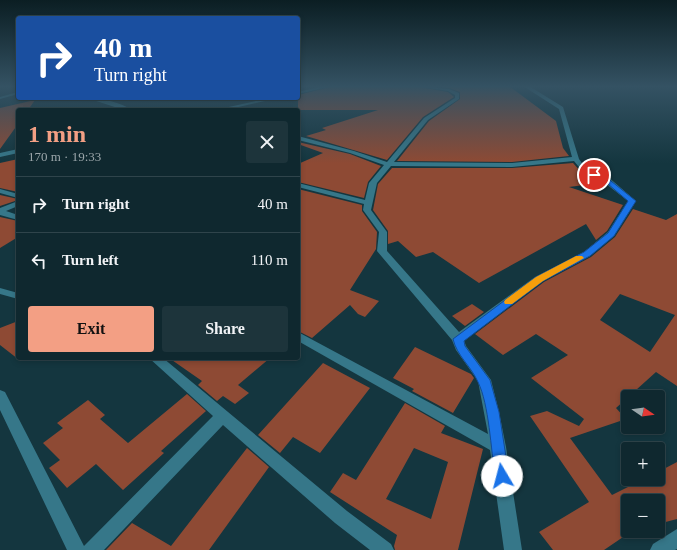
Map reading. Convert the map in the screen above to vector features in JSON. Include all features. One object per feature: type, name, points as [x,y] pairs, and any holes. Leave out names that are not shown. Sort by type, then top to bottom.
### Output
[{"type":"street","points":[[437,112],[426,119],[373,183],[366,210],[382,232],[382,251],[458,339],[460,347],[484,380],[492,412],[498,447],[512,550]]},
{"type":"street","points":[[458,339],[539,279],[587,254],[611,234],[632,201],[604,178],[584,171],[576,159],[562,112]]},
{"type":"street","points":[[300,139],[352,152],[388,164],[512,165],[576,159]]},
{"type":"street","points":[[0,155],[16,151]]},
{"type":"street","points":[[300,186],[368,203]]},
{"type":"street","points":[[0,191],[16,195]]},
{"type":"street","points":[[0,211],[16,204]]},
{"type":"street","points":[[0,211],[16,217]]},
{"type":"street","points":[[0,291],[16,295]]},
{"type":"street","points":[[300,337],[498,447]]},
{"type":"street","points":[[157,360],[341,517],[385,550]]},
{"type":"street","points":[[0,396],[76,550]]},
{"type":"street","points":[[92,550],[223,416]]},
{"type":"street","points":[[659,550],[677,538]]},
{"type":"building","points":[[0,112],[16,112],[16,127],[0,149]]},
{"type":"building","points":[[373,112],[431,112],[423,117],[387,160],[306,136],[326,130],[322,128]]},
{"type":"building","points":[[442,112],[543,112],[556,121],[563,148],[569,156],[512,162],[397,161],[429,121]]},
{"type":"building","points":[[300,142],[350,154],[381,166],[368,182],[364,198],[300,182],[300,163],[323,153],[300,145]]},
{"type":"building","points":[[16,159],[16,192],[0,188],[0,163]]},
{"type":"building","points":[[573,163],[592,184],[569,187],[623,205],[607,231],[596,240],[586,224],[479,283],[433,252],[416,257],[398,241],[388,244],[388,231],[373,210],[378,184],[392,168],[512,168]]},
{"type":"building","points":[[300,190],[362,205],[362,211],[377,232],[376,249],[350,290],[379,301],[365,317],[358,314],[350,305],[312,338],[300,332]]},
{"type":"building","points":[[0,195],[16,199],[16,201],[0,206]]},
{"type":"building","points":[[633,209],[666,220],[677,214],[677,386],[656,372],[636,390],[621,390],[621,404],[616,408],[621,414],[621,421],[570,438],[612,495],[630,486],[665,486],[665,468],[677,462],[677,519],[665,522],[665,494],[621,494],[622,538],[604,550],[553,550],[539,532],[589,502],[530,416],[547,411],[579,426],[584,419],[531,378],[568,355],[536,334],[503,355],[475,334],[544,282],[591,257],[615,237]],"holes":[[[620,294],[675,315],[650,352],[600,320]]]},
{"type":"building","points":[[0,217],[16,221],[16,238],[0,248]]},
{"type":"building","points":[[472,304],[484,312],[465,326],[452,316]]},
{"type":"building","points":[[16,322],[16,357],[0,345],[0,328]]},
{"type":"building","points":[[415,347],[471,374],[474,378],[453,413],[412,391],[414,389],[393,378]]},
{"type":"building","points":[[172,360],[268,360],[238,385],[249,393],[235,404],[223,396],[217,401],[198,385],[202,381]]},
{"type":"building","points":[[323,363],[370,388],[320,453],[293,437],[280,453],[258,435]]},
{"type":"building","points":[[187,394],[206,411],[161,451],[164,453],[123,490],[96,464],[67,488],[49,468],[60,460],[43,443],[63,428],[57,423],[88,400],[105,415],[100,419],[128,443]]},
{"type":"building","points":[[405,403],[445,426],[441,433],[483,449],[458,550],[395,550],[394,546],[397,535],[330,492],[343,473],[356,480]],"holes":[[[414,448],[448,462],[431,519],[386,499]]]},
{"type":"building","points":[[247,448],[269,467],[209,550],[106,550],[132,523],[171,546]]},
{"type":"slow traffic","points":[[509,302],[539,279],[579,258]]},
{"type":"route","points":[[502,476],[492,412],[484,380],[460,347],[458,339],[539,279],[587,254],[611,234],[632,201],[604,178],[594,175]]}]
